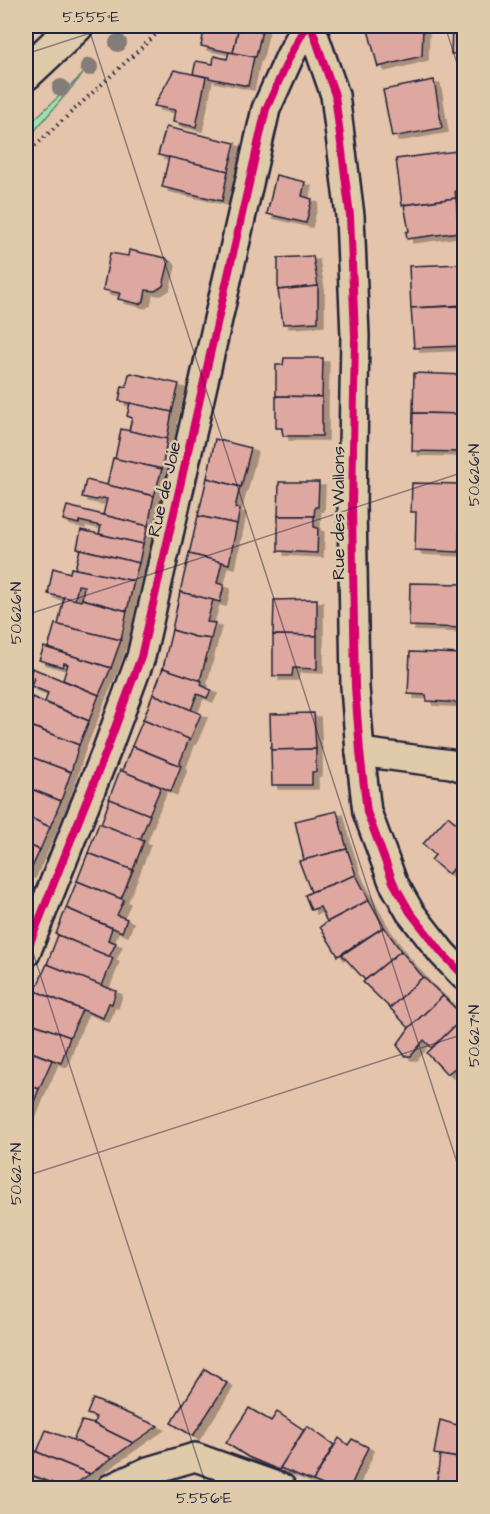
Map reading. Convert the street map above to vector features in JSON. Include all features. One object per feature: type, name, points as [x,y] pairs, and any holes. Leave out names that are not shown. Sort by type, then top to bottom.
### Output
[{"type":"street","points":[[26,73],[76,26]]},
{"type":"street","name":"Rue de Joie","points":[[26,953],[141,657],[266,109],[306,26]]},
{"type":"street","name":"Rue des Wallons","points":[[311,26],[335,95],[350,216],[355,336],[352,505],[355,687],[367,812],[393,882],[410,912],[442,953],[465,976]]},
{"type":"street","points":[[360,752],[451,764],[465,768]]},
{"type":"street","points":[[111,1488],[148,1471],[195,1457],[282,1488]]},
{"type":"path","points":[[26,154],[165,26]]},
{"type":"green space","points":[[83,74],[26,141],[26,127]]},
{"type":"building","points":[[205,26],[239,26],[233,53],[201,46]]},
{"type":"building","points":[[239,26],[263,26],[256,57],[233,53]]},
{"type":"building","points":[[367,26],[423,26],[422,56],[378,67]]},
{"type":"building","points":[[452,26],[464,26],[464,54],[451,54]]},
{"type":"building","points":[[229,52],[254,57],[248,86],[193,74],[196,61],[213,64],[214,56],[227,59]]},
{"type":"building","points":[[174,70],[206,77],[196,127],[173,122],[175,110],[154,106]]},
{"type":"building","points":[[434,80],[442,128],[392,137],[383,90]]},
{"type":"building","points":[[166,127],[235,143],[228,171],[158,155]]},
{"type":"building","points":[[456,151],[460,179],[457,179],[459,190],[455,191],[456,198],[402,205],[396,159]]},
{"type":"building","points":[[169,157],[228,171],[222,201],[162,187]]},
{"type":"building","points":[[276,175],[305,182],[302,196],[312,199],[306,223],[267,214]]},
{"type":"building","points":[[456,198],[459,232],[407,239],[406,232],[409,231],[404,205]]},
{"type":"building","points":[[129,250],[166,258],[169,262],[163,286],[155,291],[146,290],[144,301],[139,304],[118,299],[120,293],[103,290],[110,253],[128,256]]},
{"type":"building","points":[[313,256],[318,286],[278,290],[278,258]]},
{"type":"building","points":[[464,264],[464,305],[411,308],[409,266]]},
{"type":"building","points":[[318,286],[318,322],[283,324],[278,290]]},
{"type":"building","points":[[459,306],[461,346],[414,348],[411,308]]},
{"type":"building","points":[[284,358],[323,358],[322,397],[276,396],[276,365],[283,365]]},
{"type":"building","points":[[131,373],[179,384],[172,412],[119,401],[122,386],[126,387]]},
{"type":"building","points":[[414,373],[464,375],[464,414],[413,413]]},
{"type":"building","points":[[276,396],[322,397],[322,436],[283,436],[282,428],[276,428]]},
{"type":"building","points":[[130,403],[172,412],[167,439],[129,431],[132,418],[127,416]]},
{"type":"building","points":[[413,413],[464,414],[464,452],[412,451]]},
{"type":"building","points":[[121,429],[167,439],[162,469],[115,459]]},
{"type":"building","points":[[215,439],[251,448],[241,487],[207,478]]},
{"type":"building","points":[[113,458],[162,469],[154,496],[107,485]]},
{"type":"building","points":[[207,478],[240,487],[235,508],[240,509],[237,524],[198,516]]},
{"type":"building","points":[[86,480],[154,496],[148,526],[103,515],[107,499],[96,500],[82,497]]},
{"type":"building","points":[[279,482],[319,482],[318,507],[315,507],[314,516],[278,516]]},
{"type":"building","points":[[412,483],[461,484],[459,552],[415,550],[416,512],[411,512]]},
{"type":"building","points":[[67,506],[148,526],[143,544],[99,534],[101,526],[63,520]]},
{"type":"building","points":[[198,516],[237,524],[229,564],[189,554]]},
{"type":"building","points":[[278,516],[314,516],[314,527],[318,528],[317,553],[278,551]]},
{"type":"building","points":[[81,530],[143,544],[139,563],[77,548]]},
{"type":"building","points":[[80,549],[139,563],[134,581],[75,569]]},
{"type":"building","points":[[189,554],[222,562],[217,583],[224,585],[220,602],[180,592]]},
{"type":"building","points":[[53,568],[70,573],[71,568],[134,581],[127,611],[82,599],[84,586],[78,585],[75,600],[48,594]]},
{"type":"building","points":[[410,583],[464,584],[464,628],[409,626]]},
{"type":"building","points":[[180,592],[213,600],[207,622],[215,623],[211,639],[172,630]]},
{"type":"building","points":[[64,597],[81,601],[82,599],[127,611],[121,640],[58,625]]},
{"type":"building","points":[[317,599],[317,636],[273,635],[274,600]]},
{"type":"building","points":[[55,624],[121,640],[111,668],[48,648]]},
{"type":"building","points":[[172,630],[211,639],[200,681],[163,668]]},
{"type":"building","points":[[273,635],[317,636],[317,669],[293,668],[292,676],[273,676]]},
{"type":"building","points":[[44,647],[111,668],[99,695],[63,680],[68,664],[64,663],[63,667],[39,660]]},
{"type":"building","points":[[410,652],[464,654],[464,703],[427,701],[426,695],[408,694]]},
{"type":"building","points":[[32,668],[99,695],[89,721],[45,702],[48,693],[31,686],[34,678],[30,677]]},
{"type":"building","points":[[163,668],[202,681],[201,685],[211,690],[207,698],[197,694],[191,710],[153,694]]},
{"type":"building","points":[[153,694],[201,714],[190,740],[143,720]]},
{"type":"building","points":[[32,697],[89,721],[79,745],[26,724]]},
{"type":"building","points":[[314,713],[316,749],[271,750],[270,714]]},
{"type":"building","points":[[143,720],[189,739],[179,765],[132,746]]},
{"type":"building","points":[[30,726],[79,745],[71,772],[26,755],[26,738]]},
{"type":"building","points":[[132,746],[181,766],[171,791],[122,771]]},
{"type":"building","points":[[316,749],[316,772],[312,772],[312,785],[272,785],[271,750]]},
{"type":"building","points":[[26,755],[71,772],[61,801],[26,787]]},
{"type":"building","points":[[120,770],[161,787],[149,815],[109,799]]},
{"type":"building","points":[[26,787],[61,801],[50,827],[26,816]]},
{"type":"building","points":[[110,799],[150,815],[140,840],[101,824]]},
{"type":"building","points":[[337,811],[347,849],[304,860],[295,821]]},
{"type":"building","points":[[26,816],[50,827],[40,850],[26,844]]},
{"type":"building","points":[[448,816],[464,830],[464,858],[448,874],[431,860],[435,855],[423,844]]},
{"type":"building","points":[[99,823],[144,841],[133,870],[88,853]]},
{"type":"building","points":[[26,844],[40,850],[29,874],[26,873]]},
{"type":"building","points":[[347,849],[356,875],[311,892],[299,861]]},
{"type":"building","points":[[88,853],[133,870],[121,899],[77,881]]},
{"type":"building","points":[[356,875],[369,900],[327,922],[320,907],[311,910],[305,895]]},
{"type":"building","points":[[77,881],[124,900],[117,915],[127,919],[122,932],[66,908]]},
{"type":"building","points":[[369,900],[384,927],[338,956],[320,927]]},
{"type":"building","points":[[66,908],[112,928],[108,940],[116,943],[109,957],[56,934]]},
{"type":"building","points":[[384,927],[401,951],[365,980],[342,955]]},
{"type":"building","points":[[58,935],[113,958],[102,986],[47,964]]},
{"type":"building","points":[[401,951],[423,977],[390,1008],[363,982]]},
{"type":"building","points":[[47,964],[116,991],[112,1004],[109,1003],[103,1018],[35,991]]},
{"type":"building","points":[[423,977],[443,996],[409,1028],[390,1008]]},
{"type":"building","points":[[33,990],[82,1010],[70,1037],[26,1021],[26,1008]]},
{"type":"building","points":[[443,996],[464,1017],[432,1048],[424,1040],[411,1056],[405,1056],[397,1045],[409,1028]]},
{"type":"building","points":[[464,1017],[464,1061],[447,1074],[427,1053]]},
{"type":"building","points":[[26,1021],[70,1037],[61,1063],[26,1050]]},
{"type":"building","points":[[26,1050],[52,1060],[39,1089],[26,1084]]},
{"type":"building","points":[[26,1084],[39,1089],[28,1117],[26,1116]]},
{"type":"building","points":[[205,1369],[227,1383],[193,1436],[171,1423]]},
{"type":"building","points":[[464,1371],[464,1411],[458,1410]]},
{"type":"building","points":[[93,1399],[158,1426],[133,1443],[94,1424],[96,1417],[87,1414]]},
{"type":"building","points":[[249,1408],[271,1421],[277,1412],[304,1430],[279,1470],[248,1457],[226,1443]]},
{"type":"building","points":[[440,1420],[464,1427],[464,1459],[434,1454]]},
{"type":"building","points":[[82,1421],[94,1424],[133,1443],[112,1458],[73,1440]]},
{"type":"building","points":[[307,1426],[334,1445],[313,1481],[280,1468]]},
{"type":"building","points":[[46,1430],[112,1458],[90,1474],[37,1452]]},
{"type":"building","points":[[339,1438],[348,1445],[352,1439],[368,1447],[350,1488],[330,1488],[313,1481]]},
{"type":"building","points":[[35,1451],[90,1474],[66,1488],[26,1473]]},
{"type":"building","points":[[440,1455],[464,1459],[464,1488],[436,1488]]},
{"type":"cycle path","points":[[26,953],[141,657],[266,109],[306,26]]},
{"type":"cycle path","points":[[311,26],[335,95],[350,216],[355,336],[352,505],[355,687],[367,812],[393,882],[410,912],[442,953],[464,976]]}]
